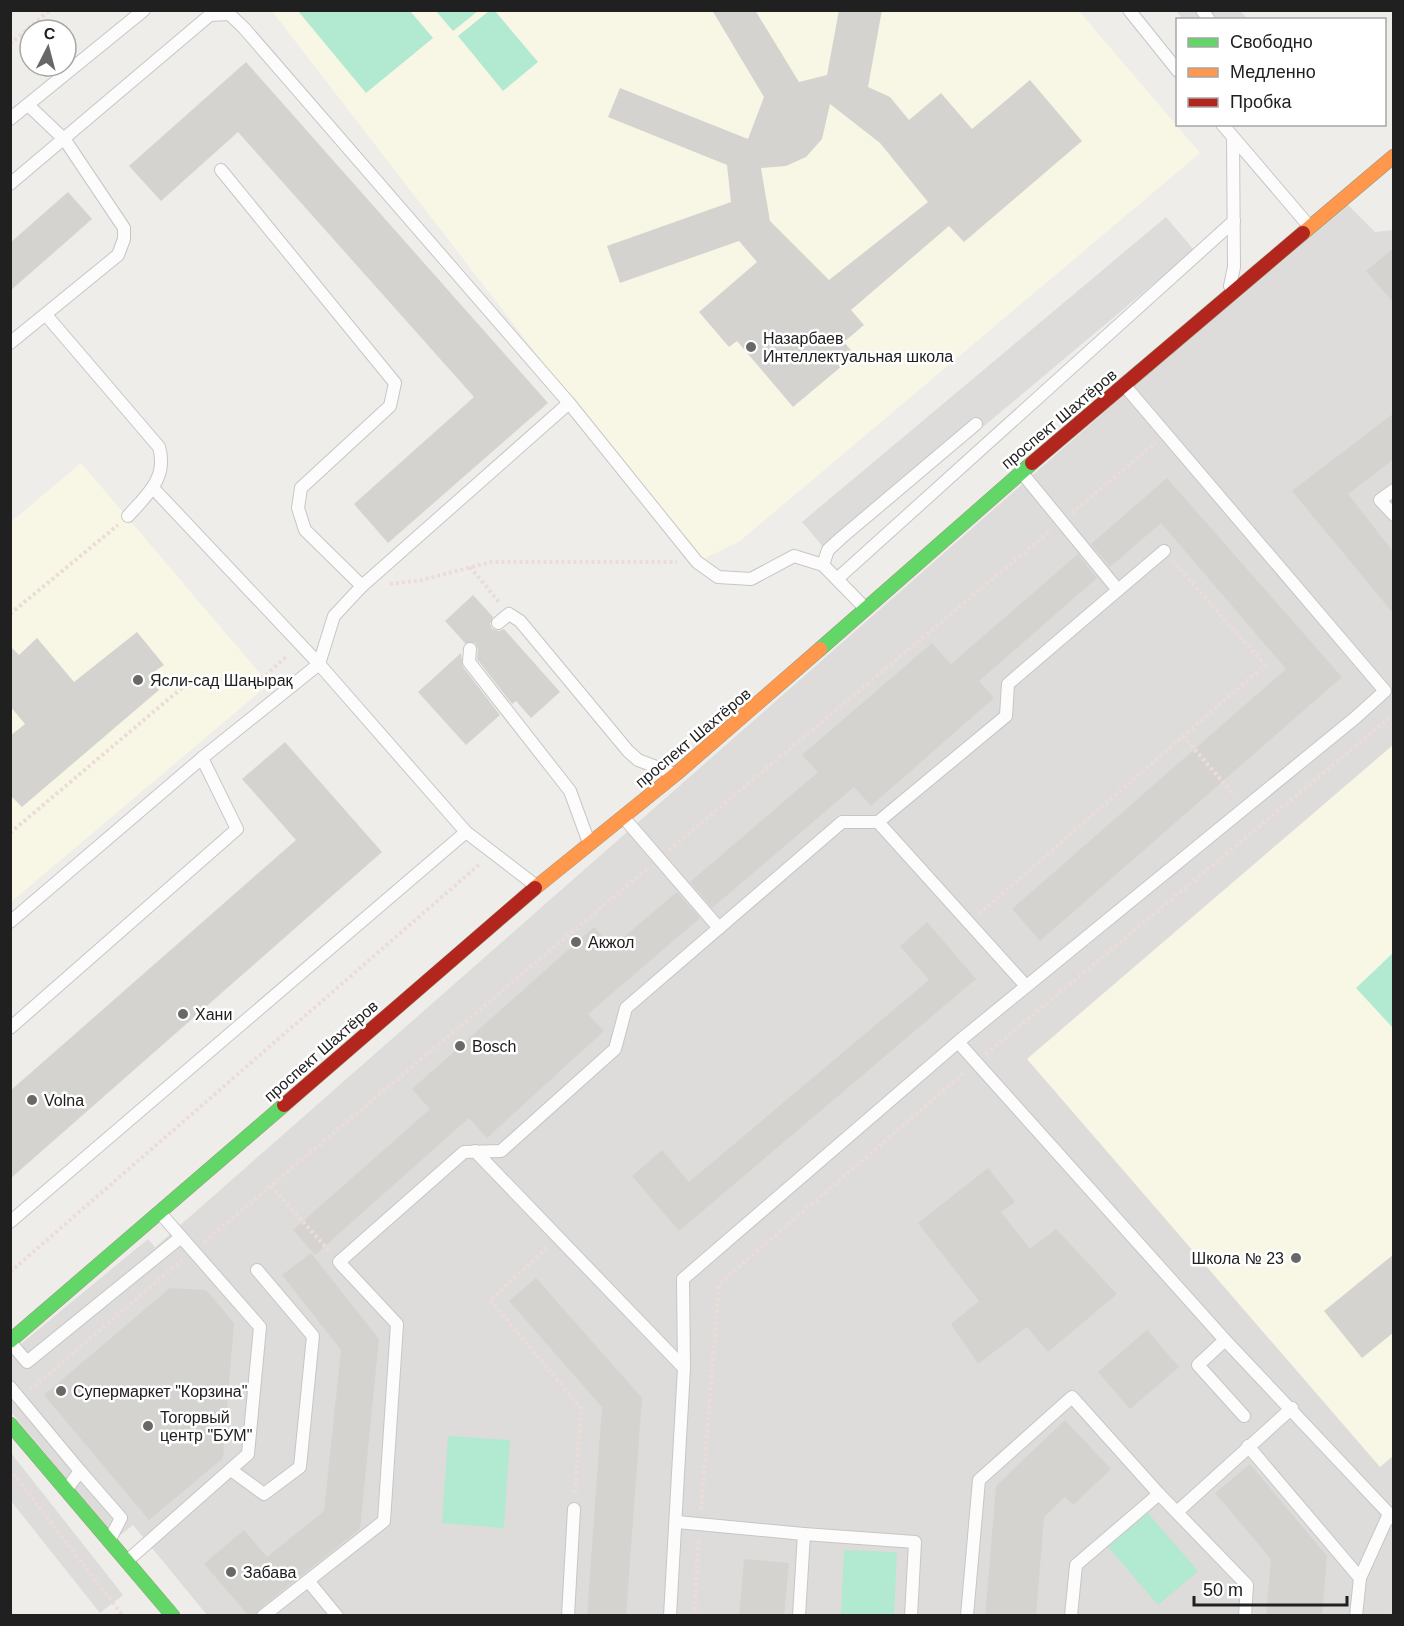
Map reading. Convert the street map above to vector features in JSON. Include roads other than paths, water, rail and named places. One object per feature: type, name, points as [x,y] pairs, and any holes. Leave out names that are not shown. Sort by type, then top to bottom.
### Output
[{"type":"street","name":"проспект Шахтёров","points":[[10,1341],[325,1068],[589,842],[676,774],[1022,472],[1344,201],[1394,156]]},
{"type":"street","points":[[1344,201],[1374,193]]},
{"type":"street","points":[[10,1424],[173,1616]]},
{"type":"lane","points":[[10,119],[144,10]]},
{"type":"lane","points":[[1129,10],[1176,68]]},
{"type":"lane","points":[[10,184],[210,15],[227,12],[569,403],[697,562],[718,578],[751,579],[794,556],[823,565],[867,609]]},
{"type":"lane","points":[[10,343],[118,255],[124,239],[124,228],[64,140],[28,105]]},
{"type":"lane","points":[[1224,126],[1310,228]]},
{"type":"lane","points":[[1219,306],[1232,284],[1233,138]]},
{"type":"lane","points":[[221,170],[395,383],[390,406],[301,488],[298,508],[305,530],[362,586]]},
{"type":"lane","points":[[837,579],[1234,221]]},
{"type":"lane","points":[[46,315],[159,447],[164,463],[153,488],[128,516]]},
{"type":"lane","points":[[670,1616],[684,1368],[683,1280],[958,1042],[1389,688],[1124,385]]},
{"type":"lane","points":[[10,922],[202,758],[319,664],[334,616],[362,586],[569,403]]},
{"type":"lane","points":[[823,565],[828,550],[841,538],[976,424]]},
{"type":"lane","points":[[1022,472],[1118,590]]},
{"type":"lane","points":[[153,488],[319,664],[466,832],[538,887]]},
{"type":"lane","points":[[1394,490],[1380,500],[1394,515]]},
{"type":"lane","points":[[263,1616],[384,1521],[397,1324],[339,1262],[464,1152],[501,1151],[615,1049],[626,1008],[842,822],[878,822],[1006,716],[1008,684],[1164,551]]},
{"type":"lane","points":[[498,623],[509,614],[520,621],[628,751],[638,760],[676,774]]},
{"type":"lane","points":[[470,649],[469,662],[570,791],[589,842]]},
{"type":"lane","points":[[10,1028],[237,829],[202,758]]},
{"type":"lane","points":[[623,817],[719,928]]},
{"type":"lane","points":[[878,822],[1026,986]]},
{"type":"lane","points":[[10,1222],[466,832]]},
{"type":"lane","points":[[958,1042],[1226,1340],[1292,1408],[1391,1517],[1360,1578],[1356,1616]]},
{"type":"lane","points":[[475,1151],[684,1368]]},
{"type":"lane","points":[[126,1561],[248,1454],[260,1327],[160,1213]]},
{"type":"lane","points":[[10,1341],[27,1362],[181,1237]]},
{"type":"lane","points":[[231,1470],[264,1494],[300,1467],[313,1336],[257,1270]]},
{"type":"lane","points":[[1226,1340],[1198,1365],[1244,1416]]},
{"type":"lane","points":[[10,1387],[121,1518],[109,1540]]},
{"type":"lane","points":[[967,1616],[979,1480],[1072,1397],[1159,1494],[1247,1585],[1245,1616]]},
{"type":"lane","points":[[1177,1512],[1292,1408]]},
{"type":"lane","points":[[1248,1446],[1360,1578]]},
{"type":"lane","points":[[67,1489],[80,1471]]},
{"type":"lane","points":[[1071,1616],[1076,1565],[1159,1494]]},
{"type":"lane","points":[[568,1616],[574,1509]]},
{"type":"lane","points":[[677,1522],[700,1526],[915,1542],[911,1616]]},
{"type":"lane","points":[[799,1616],[804,1534]]},
{"type":"lane","points":[[309,1582],[337,1616]]},
{"type":"place","name":"Назарбаев Интеллектуальная школа","points":[[751,347]]},
{"type":"place","name":"Ясли-сад Шаңырақ","points":[[138,680]]},
{"type":"place","name":"Акжол","points":[[576,942]]},
{"type":"place","name":"Хани","points":[[183,1014]]},
{"type":"place","name":"Bosch","points":[[460,1046]]},
{"type":"place","name":"Volna","points":[[32,1100]]},
{"type":"place","name":"Школа № 23","points":[[1296,1258]]},
{"type":"place","name":"Супермаркет \"Корзина\"","points":[[61,1391]]},
{"type":"place","name":"Тогорвый центр \"БУМ\"","points":[[148,1426]]},
{"type":"place","name":"Забава","points":[[231,1572]]}]
